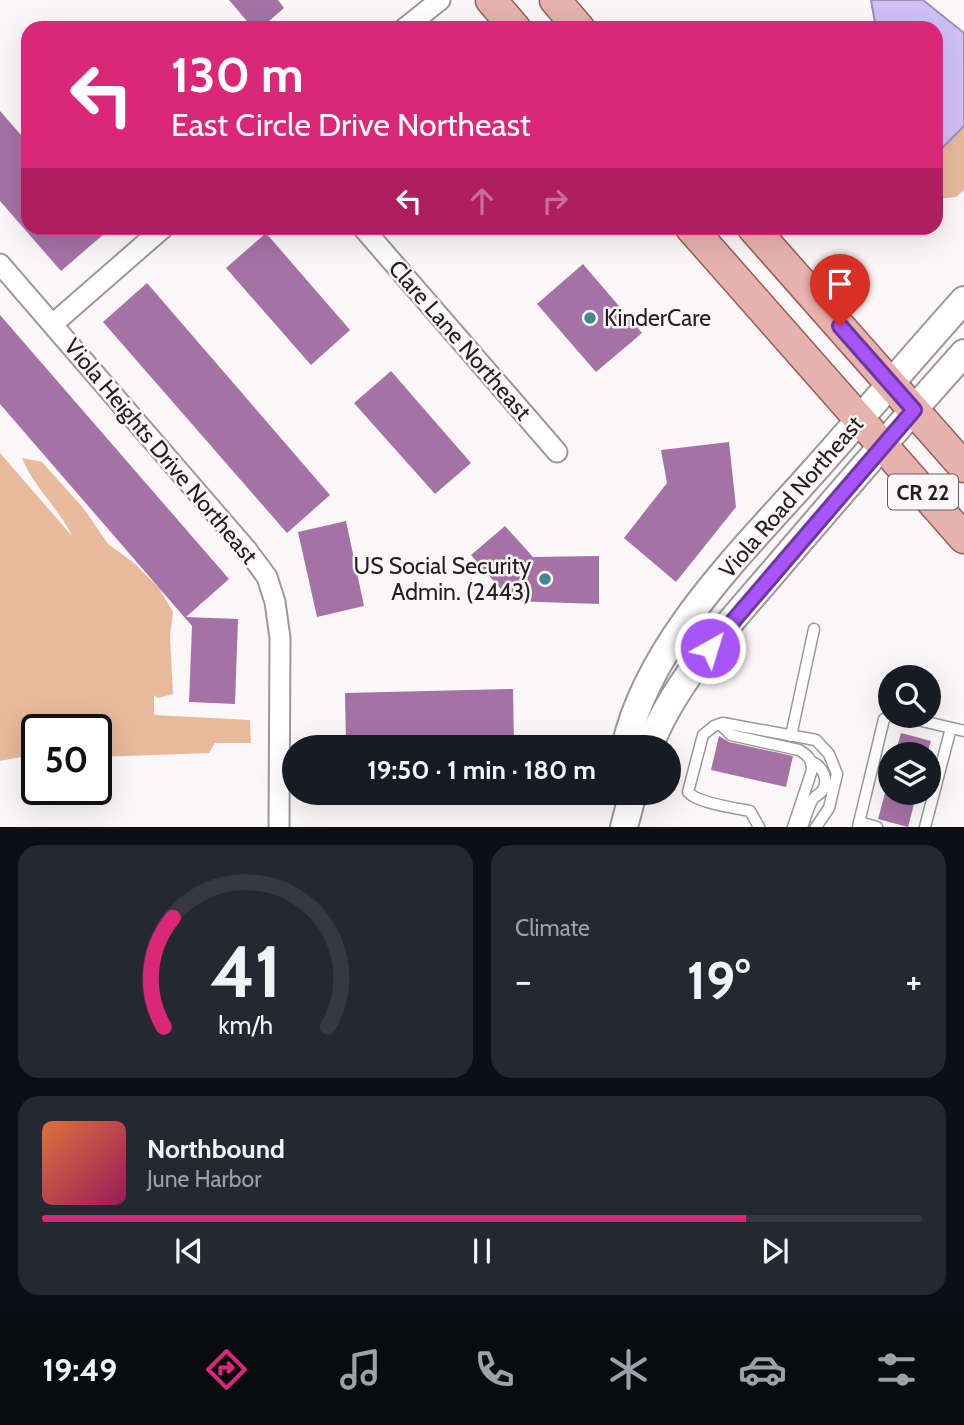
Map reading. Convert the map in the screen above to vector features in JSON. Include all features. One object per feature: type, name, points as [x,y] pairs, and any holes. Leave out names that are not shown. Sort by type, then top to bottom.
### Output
[{"type":"main road","points":[[491,0],[509,21]]},
{"type":"main road","points":[[555,0],[573,21]]},
{"type":"main road","name":"CR 22","points":[[697,235],[964,538]]},
{"type":"main road","name":"CR 22","points":[[759,235],[964,467]]},
{"type":"main road","name":"Viola Road Northeast","points":[[629,735],[648,683],[680,631],[738,556],[964,300]]},
{"type":"main road","name":"Viola Road Northeast","points":[[655,735],[666,712],[710,648],[964,354]]},
{"type":"main road","points":[[615,827],[616,805]]},
{"type":"main road","points":[[624,827],[630,805]]},
{"type":"street","points":[[414,21],[440,0]]},
{"type":"street","points":[[52,324],[155,235]]},
{"type":"street","name":"Clare Lane Northeast","points":[[369,235],[557,452]]},
{"type":"street","name":"Viola Heights Drive Northeast","points":[[0,264],[247,550],[267,577],[275,602],[280,638],[279,827]]},
{"type":"lane","points":[[791,736],[814,629]]},
{"type":"lane","points":[[720,724],[731,735],[799,750],[819,765],[825,783],[822,791],[813,799],[802,827]]},
{"type":"lane","points":[[759,827],[750,811],[691,796],[688,792],[703,735],[720,724],[816,740],[829,754],[837,774],[829,808],[816,827]]},
{"type":"lane","points":[[941,726],[964,731]]},
{"type":"lane","points":[[877,827],[858,824],[882,728]]},
{"type":"lane","points":[[925,827],[951,728]]},
{"type":"lane","points":[[793,827],[812,771],[812,762]]},
{"type":"shaded area","points":[[871,0],[923,0],[964,33],[964,126],[943,147],[943,21],[875,21]]},
{"type":"shaded area","points":[[964,126],[964,190],[956,197],[943,198],[943,147]]},
{"type":"shaded area","points":[[0,453],[72,536],[22,458],[42,462],[84,509],[108,544],[134,563],[159,588],[173,612],[170,636],[173,694],[158,698],[154,695],[154,715],[250,720],[251,743],[215,743],[209,753],[112,757],[112,714],[21,714],[21,757],[0,761]]},
{"type":"building","points":[[229,0],[278,0],[284,8],[269,21],[247,21]]},
{"type":"building","points":[[0,111],[21,135],[21,225],[0,201]]},
{"type":"building","points":[[30,235],[103,235],[61,271]]},
{"type":"building","points":[[264,235],[268,235],[350,330],[311,365],[226,268]]},
{"type":"building","name":"KinderCare","points":[[583,264],[642,333],[596,372],[537,304]]},
{"type":"building","points":[[147,283],[330,495],[287,533],[103,322]]},
{"type":"building","points":[[0,315],[229,579],[186,617],[238,619],[235,704],[189,702],[192,626],[0,404]]},
{"type":"building","points":[[391,371],[471,463],[435,494],[354,403]]},
{"type":"building","points":[[729,442],[736,507],[676,582],[624,538],[667,483],[661,450]]},
{"type":"building","points":[[346,521],[364,606],[317,617],[298,532]]},
{"type":"building","name":"US Social Security Admin. (2443)","points":[[505,526],[533,557],[599,556],[599,604],[511,601],[471,555]]},
{"type":"building","points":[[513,689],[514,735],[346,735],[345,693]]},
{"type":"building","points":[[901,733],[931,741],[931,742],[898,742]]},
{"type":"building","points":[[719,736],[729,742],[793,756],[786,787],[711,770]]},
{"type":"building","points":[[882,805],[914,805],[908,827],[878,819]]},
{"type":"place","name":"KinderCare","points":[[590,318]]},
{"type":"place","name":"US Social Security Admin. (2443)","points":[[545,579]]},
{"type":"route","points":[[710,648],[798,542],[914,410],[840,326]]}]
